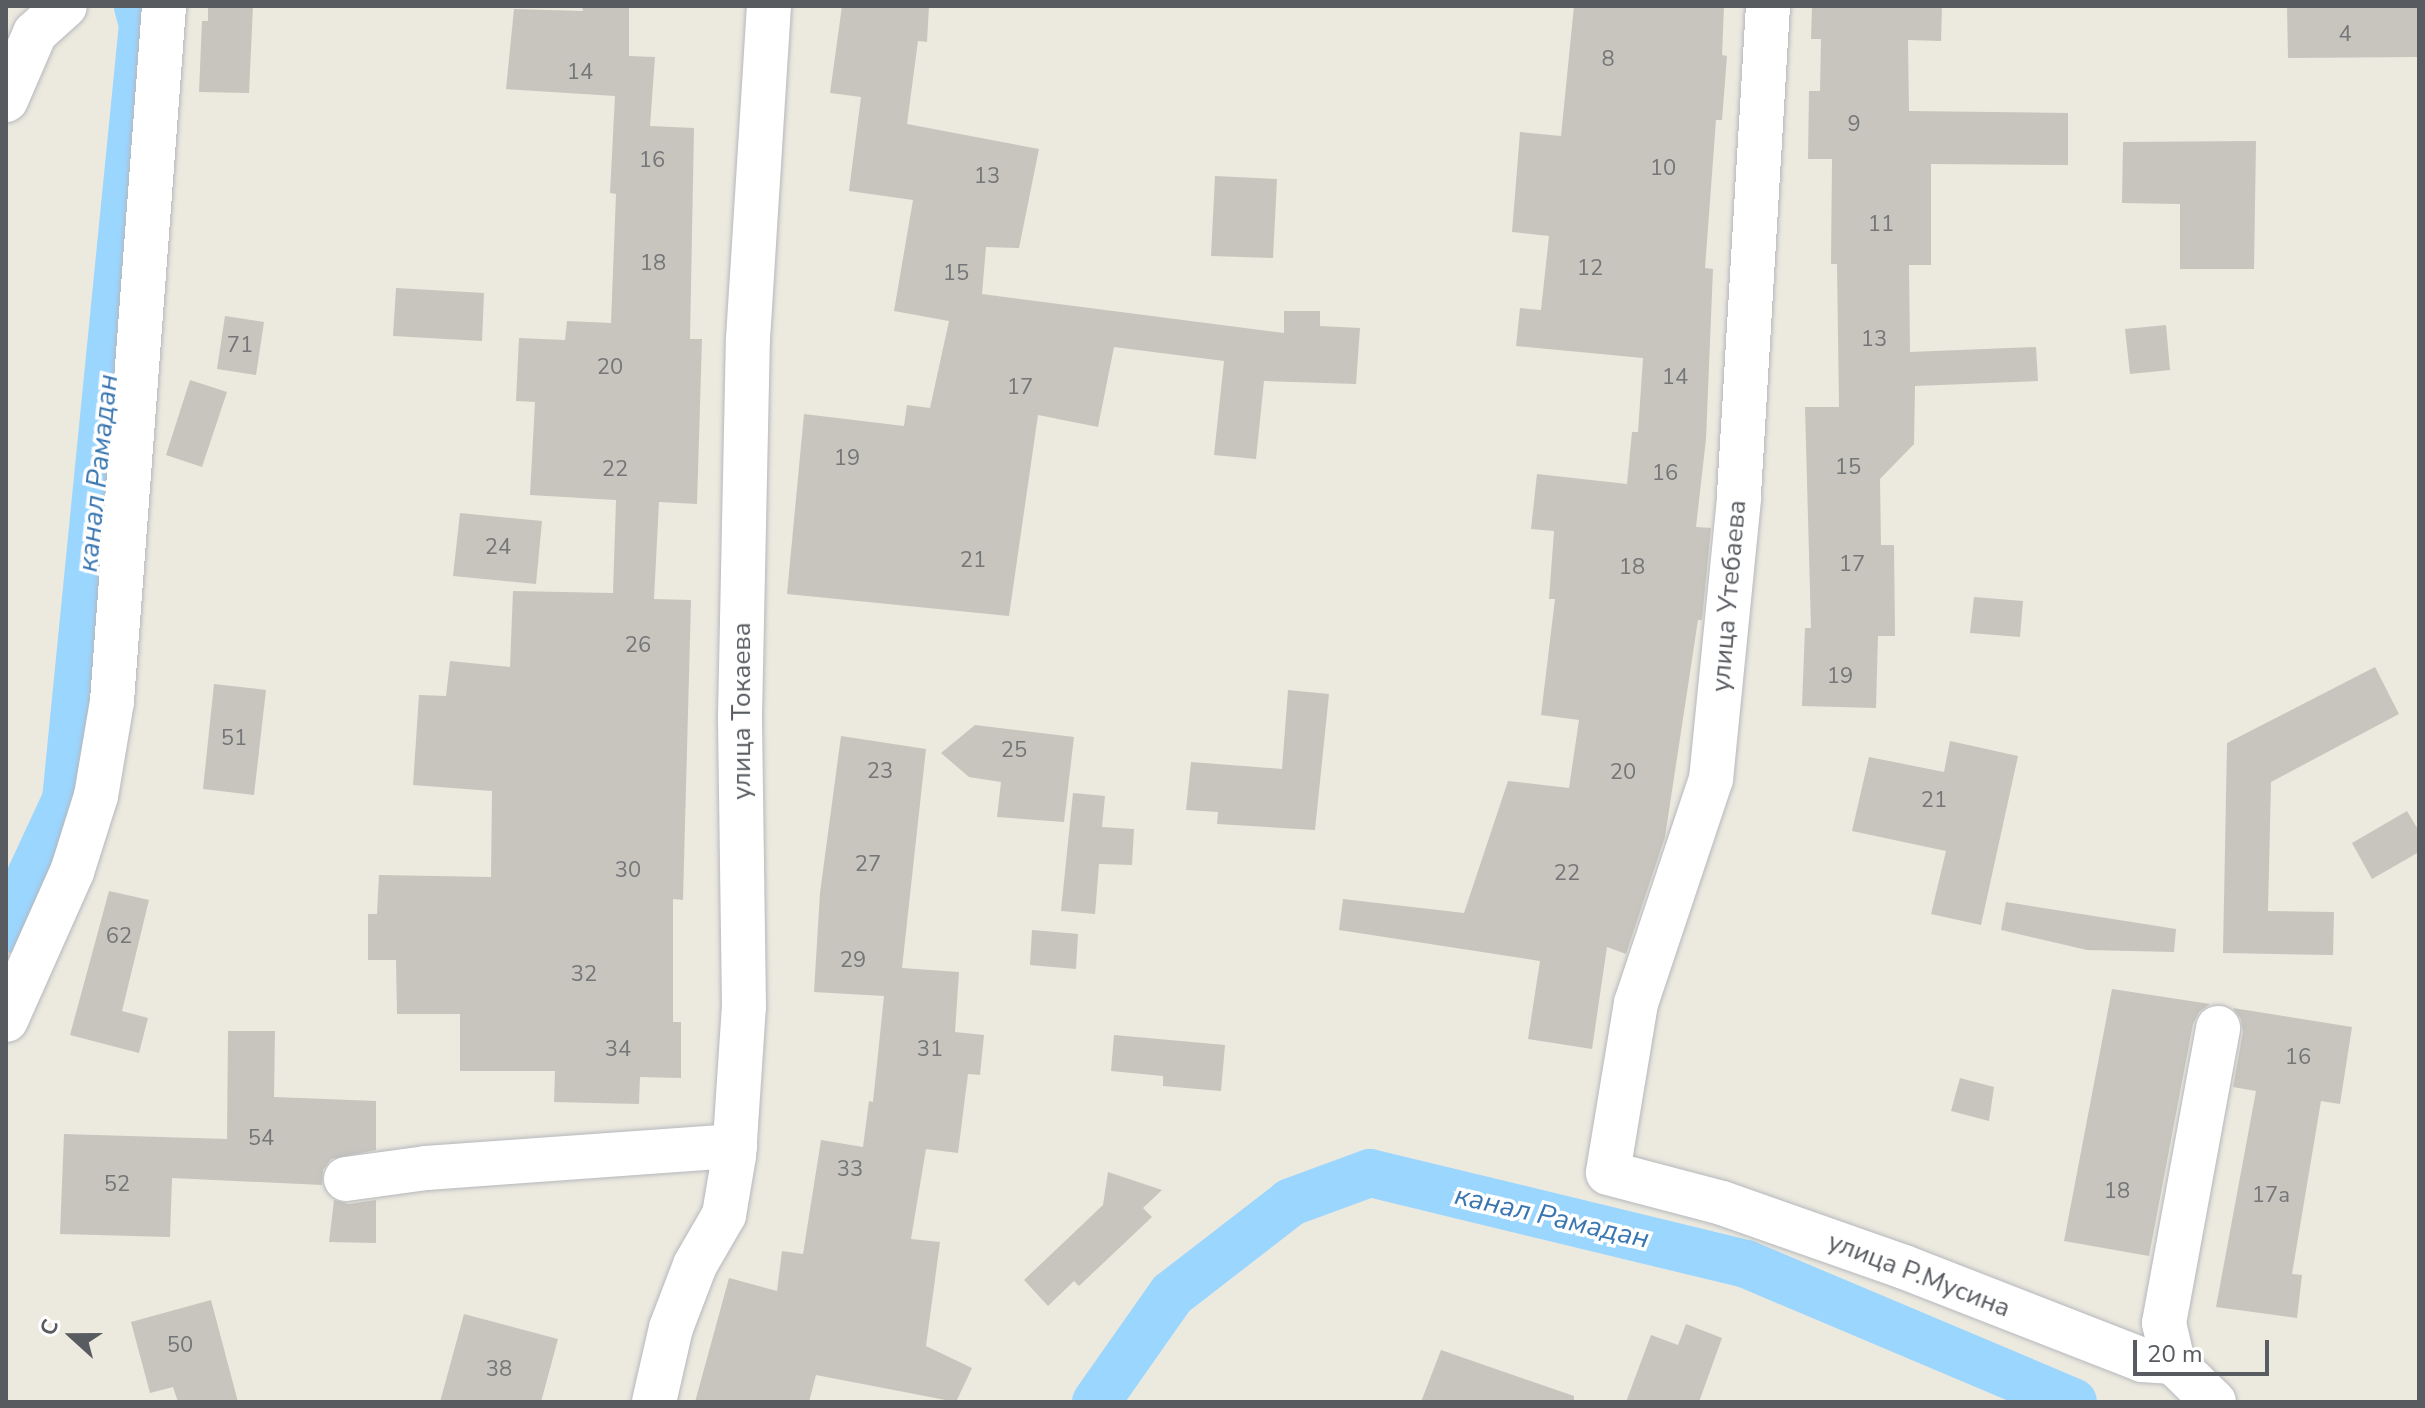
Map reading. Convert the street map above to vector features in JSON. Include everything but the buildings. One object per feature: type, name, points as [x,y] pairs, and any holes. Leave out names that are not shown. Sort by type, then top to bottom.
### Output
[{"type":"street","points":[[6,100],[35,33],[65,6]]},
{"type":"street","points":[[6,1020],[72,872],[96,796],[112,701],[164,6]]},
{"type":"street","name":"улица Токаева","points":[[654,1402],[671,1328],[695,1265],[724,1215],[735,1146],[744,1007],[740,716],[748,339],[769,6]]},
{"type":"street","name":"улица Утебаева","points":[[1608,1173],[1636,1003],[1711,779],[1739,499],[1768,6]]},
{"type":"street","points":[[2214,1402],[2173,1362],[2164,1323],[2218,1028]]},
{"type":"street","points":[[346,1179],[426,1168],[735,1146]]},
{"type":"street","name":"улица Р.Мусина","points":[[1608,1173],[1722,1203],[1862,1252],[2142,1360],[2173,1362]]},
{"type":"waterway","name":"канал Рамадан","points":[[6,929],[66,800],[143,25],[138,6]]},
{"type":"waterway","name":"канал Рамадан","points":[[1096,1402],[1172,1294],[1291,1202],[1370,1173],[1746,1264],[2073,1402]]}]
